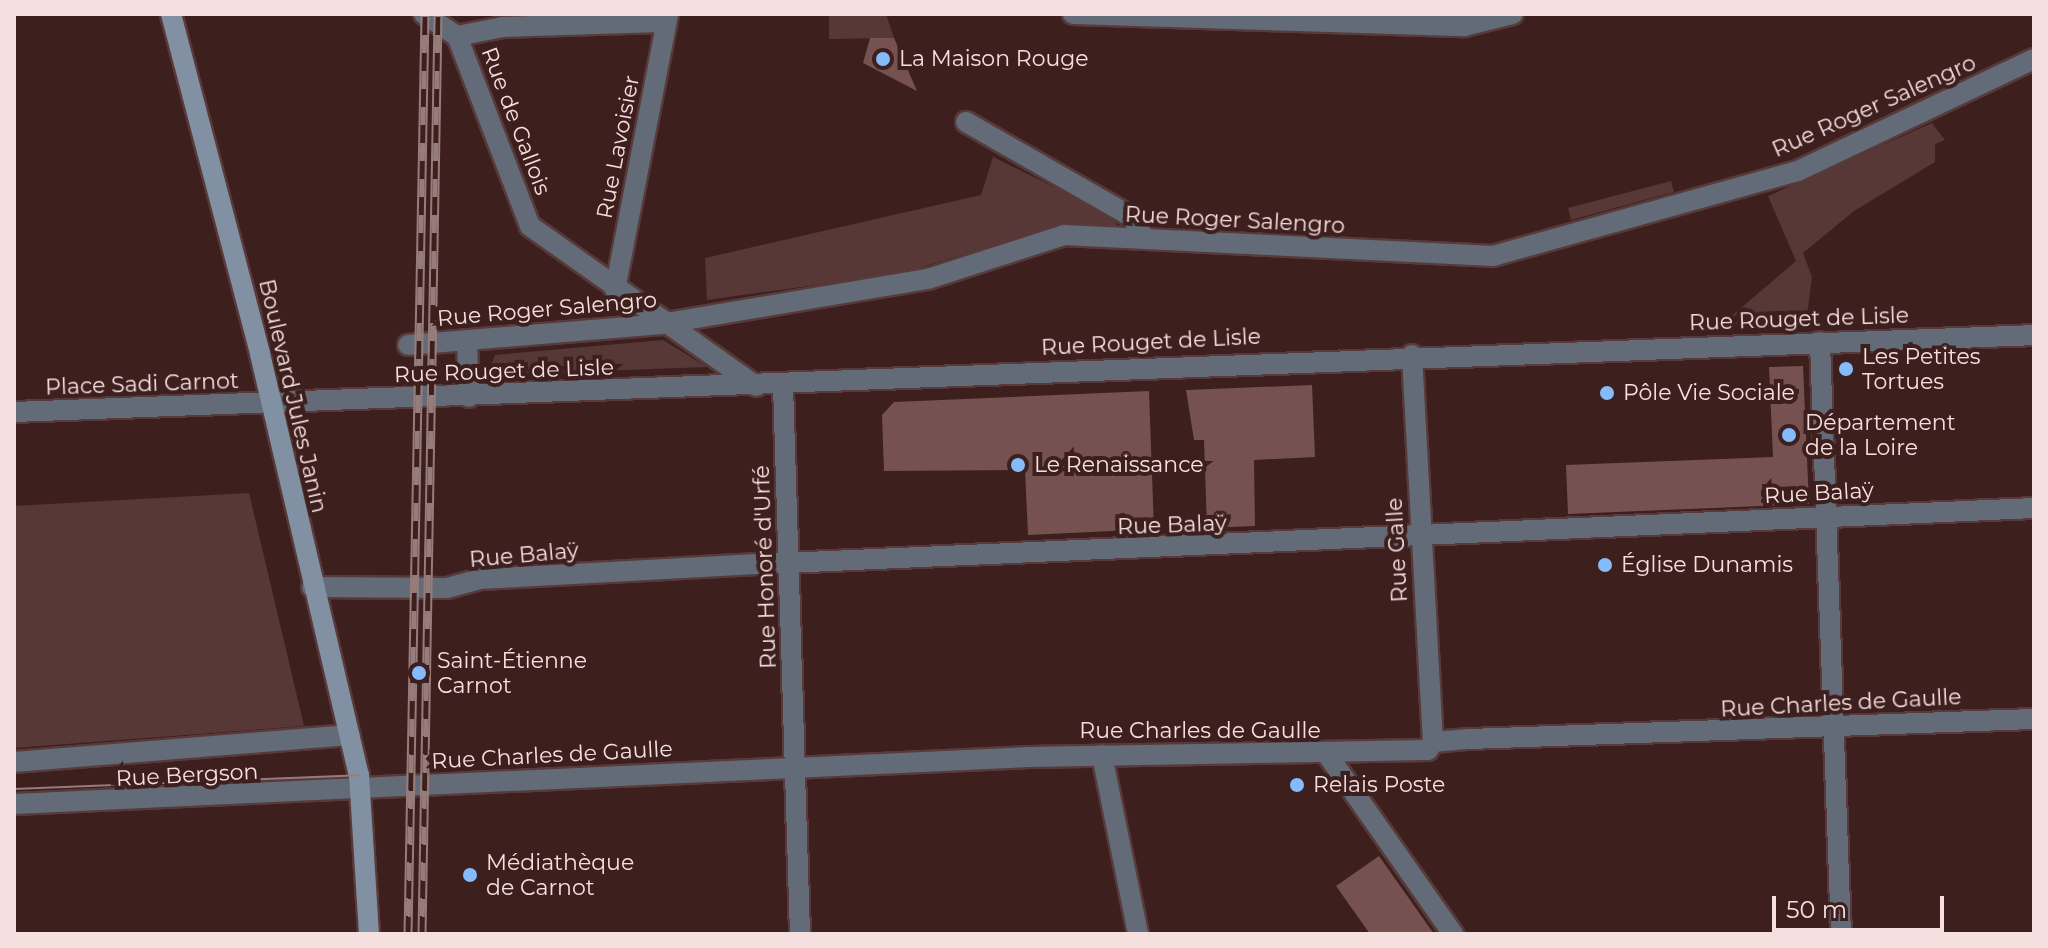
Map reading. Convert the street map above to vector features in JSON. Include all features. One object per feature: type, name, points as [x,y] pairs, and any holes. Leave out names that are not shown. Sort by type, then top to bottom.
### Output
[{"type":"main road","name":"Boulevard Jules Janin","points":[[171,14],[271,404],[362,790],[369,934]]},
{"type":"street","name":"Rue de Gallois","points":[[424,14],[457,36],[530,226],[661,324],[756,386]]},
{"type":"street","points":[[1073,14],[1355,19],[1464,26],[1513,14]]},
{"type":"street","points":[[457,36],[503,27],[667,18]]},
{"type":"street","name":"Rue Lavoisier","points":[[615,290],[667,18]]},
{"type":"street","name":"Rue Roger Salengro","points":[[408,345],[661,324],[928,279],[1064,235],[1493,256],[1798,171],[2034,59]]},
{"type":"street","points":[[966,122],[1132,217],[1144,238]]},
{"type":"street","name":"Rue Rouget de Lisle","points":[[271,404],[756,386],[1412,355],[2034,335]]},
{"type":"street","points":[[467,342],[469,397]]},
{"type":"street","points":[[1820,342],[1841,934]]},
{"type":"street","name":"Rue Galle","points":[[1412,355],[1433,742]]},
{"type":"street","name":"Rue Honoré d'Urfé","points":[[783,384],[800,934]]},
{"type":"street","name":"Place Sadi Carnot","points":[[14,412],[271,404]]},
{"type":"street","name":"Rue Balaÿ","points":[[312,587],[447,588],[481,579],[1420,539],[2034,508]]},
{"type":"street","name":"Rue Charles de Gaulle","points":[[362,790],[795,758],[1327,754],[1428,750],[1433,742],[2034,719]]},
{"type":"street","name":"Rue Bergson","points":[[14,762],[350,735]]},
{"type":"street","points":[[1327,754],[1453,934]]},
{"type":"street","points":[[1102,755],[1138,934]]},
{"type":"street","name":"Rue Bergson","points":[[14,804],[362,790]]},
{"type":"shaded area","points":[[829,14],[886,14],[894,38],[829,39]]},
{"type":"shaded area","points":[[1932,123],[1945,140],[1935,144],[1935,162],[1854,211],[1803,253],[1812,277],[1806,323],[1721,325],[1796,261],[1768,196]]},
{"type":"shaded area","points":[[993,157],[1117,218],[1116,226],[1064,224],[902,273],[707,300],[705,258],[981,195]]},
{"type":"shaded area","points":[[1671,181],[1674,192],[1571,220],[1568,208]]},
{"type":"shaded area","points":[[663,340],[707,367],[487,375],[495,355]]},
{"type":"shaded area","points":[[249,493],[304,726],[14,748],[14,506]]},
{"type":"building","name":"La Maison Rouge","points":[[870,38],[894,38],[917,91],[863,63]]},
{"type":"building","name":"Département de la Loire","points":[[1803,366],[1809,504],[1568,514],[1566,465],[1773,457],[1769,367]]},
{"type":"building","points":[[1312,385],[1315,457],[1254,460],[1255,526],[1207,528],[1204,440],[1194,440],[1186,390]]},
{"type":"building","name":"Le Renaissance","points":[[1149,391],[1154,529],[1028,535],[1025,470],[884,471],[882,415],[894,402]]},
{"type":"building","points":[[1379,856],[1434,934],[1370,934],[1336,886]]},
{"type":"tram line","points":[[14,789],[359,775]]},
{"type":"railway","points":[[408,934],[425,14]]},
{"type":"railway","points":[[422,934],[438,14]]},
{"type":"place","name":"La Maison Rouge","points":[[883,59]]},
{"type":"place","name":"Les Petites Tortues","points":[[1846,369]]},
{"type":"place","name":"Pôle Vie Sociale","points":[[1607,393]]},
{"type":"place","name":"Département de la Loire","points":[[1789,435]]},
{"type":"place","name":"Le Renaissance","points":[[1018,465]]},
{"type":"place","name":"Église Dunamis","points":[[1605,565]]},
{"type":"place","name":"Saint-Étienne Carnot","points":[[419,673]]},
{"type":"place","name":"Relais Poste","points":[[1297,785]]},
{"type":"place","name":"Médiathèque de Carnot","points":[[470,875]]}]
